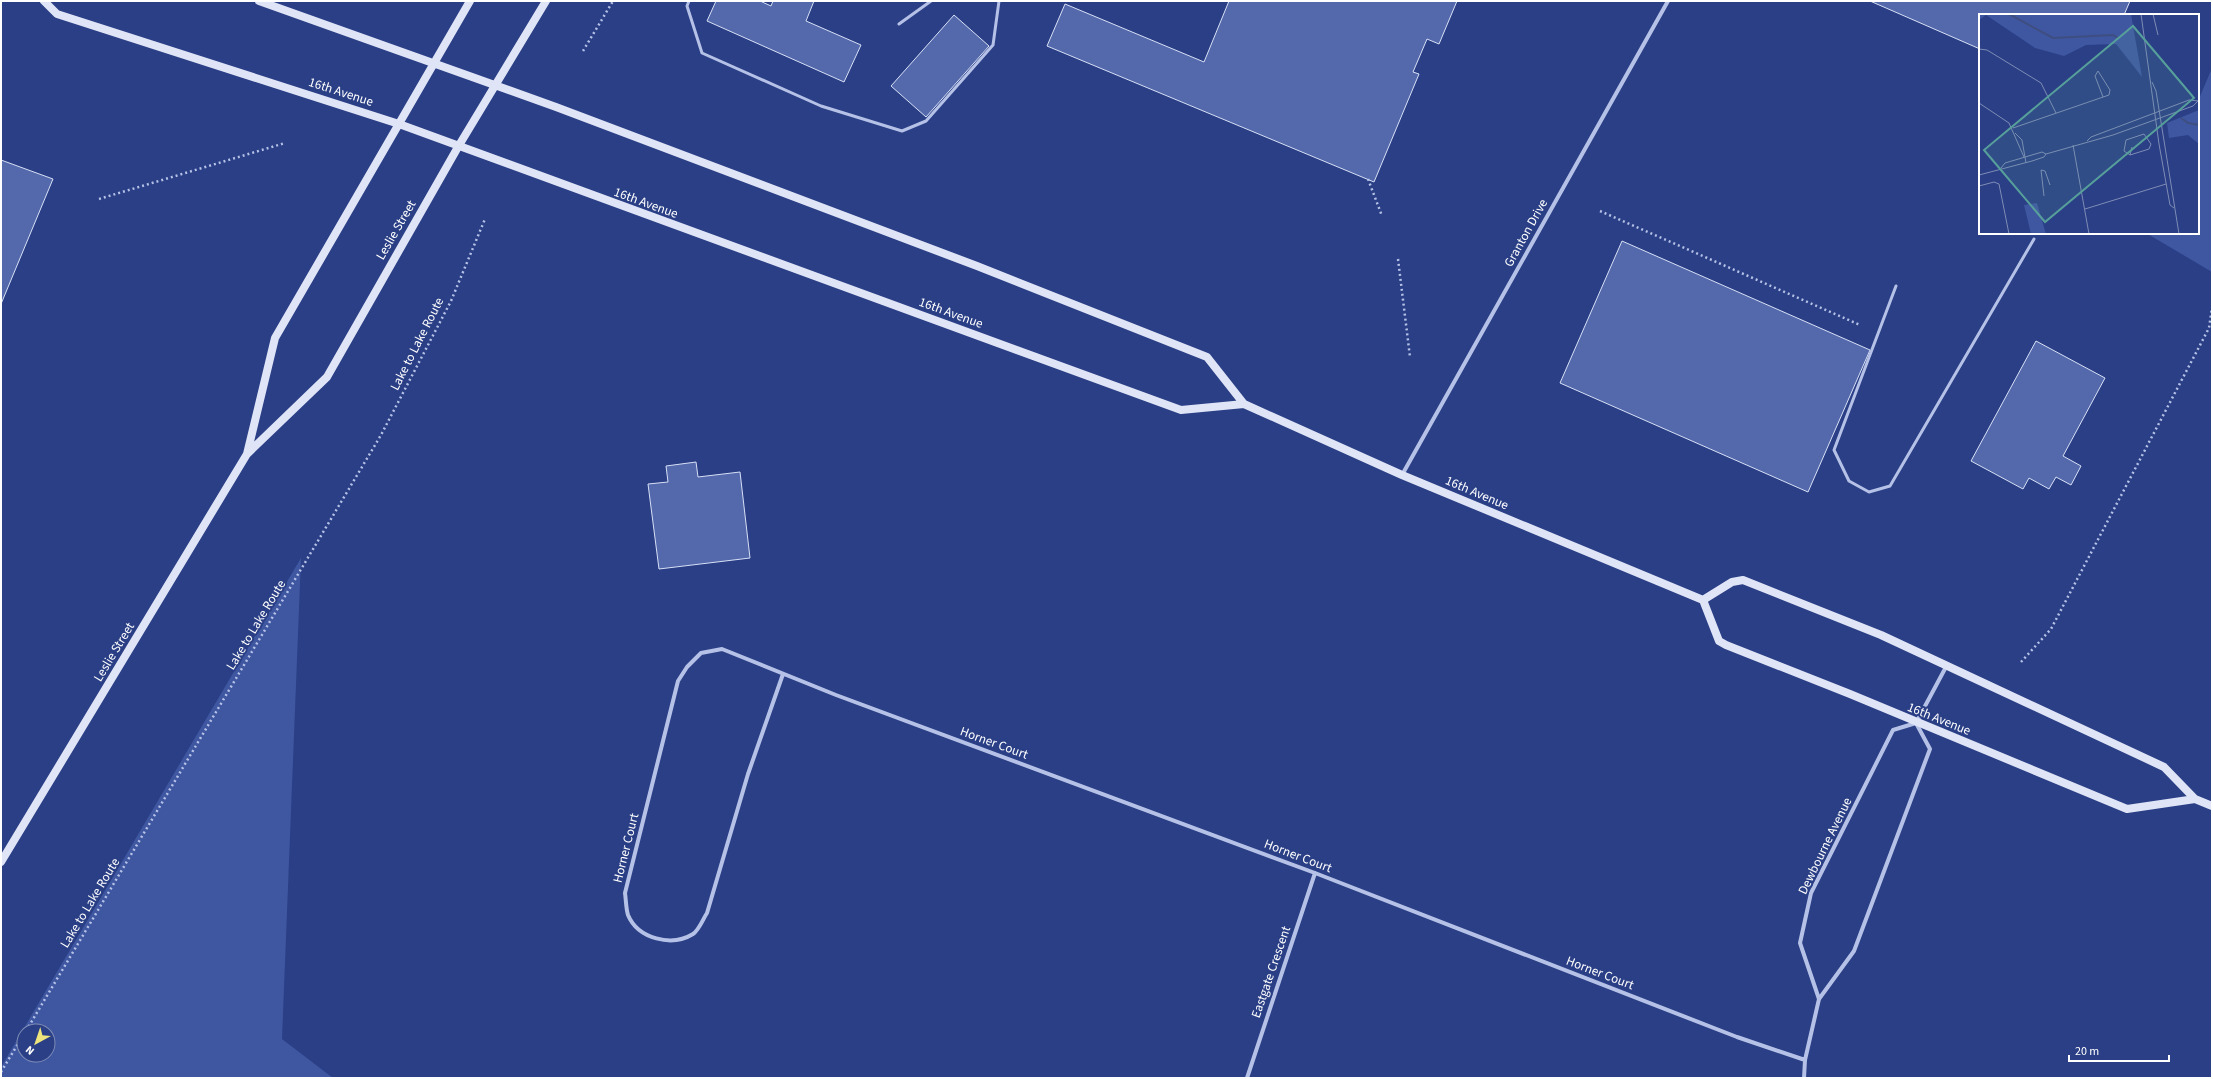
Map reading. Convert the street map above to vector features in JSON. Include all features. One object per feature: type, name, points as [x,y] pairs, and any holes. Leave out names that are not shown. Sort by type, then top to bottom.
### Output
[{"type":"main road","name":"16th Avenue","points":[[44,1],[57,14],[400,124],[458,147],[1182,410],[1244,404]]},
{"type":"main road","name":"16th Avenue","points":[[259,1],[434,64],[496,84],[977,266],[1207,357],[1244,404],[1402,475],[1703,600],[1719,641],[1723,644],[1850,694],[1916,723],[2127,809],[2195,799]]},
{"type":"main road","name":"Leslie Street","points":[[247,454],[274,338],[400,124],[470,1]]},
{"type":"main road","name":"Leslie Street","points":[[1,862],[247,454],[327,377],[458,147],[546,1]]},
{"type":"main road","points":[[1703,600],[1732,582],[1743,580],[1881,635],[2164,767],[2195,799],[2212,806]]},
{"type":"street","name":"Granton Drive","points":[[1402,475],[1668,1]]},
{"type":"street","name":"Horner Court","points":[[783,674],[748,774],[707,913],[694,933],[678,940],[656,939],[640,931],[628,915],[625,894],[678,681],[687,667],[701,653],[722,649],[783,674],[1315,873],[1737,1037],[1805,1060]]},
{"type":"street","points":[[1804,1078],[1805,1060],[1819,999],[1854,951],[1928,756],[1930,749],[1916,723],[1947,665]]},
{"type":"street","name":"Dewbourne Avenue","points":[[1819,999],[1800,943],[1811,892],[1893,730],[1916,723]]},
{"type":"street","name":"Eastgate Crescent","points":[[1246,1078],[1315,873]]},
{"type":"lane","points":[[689,1],[687,6],[702,53],[821,106],[902,131],[926,121],[993,45],[999,1]]},
{"type":"lane","points":[[898,24],[931,1]]},
{"type":"lane","points":[[1896,286],[1834,450],[1849,481],[1869,492],[1890,486],[2034,239]]},
{"type":"path","points":[[583,51],[613,1]]},
{"type":"path","points":[[99,199],[285,143]]},
{"type":"path","points":[[1368,179],[1382,216]]},
{"type":"path","points":[[1600,211],[1868,328]]},
{"type":"path","name":"Lake to Lake Route","points":[[30,1023],[381,435],[451,301],[485,219]]},
{"type":"path","points":[[1398,260],[1410,357]]},
{"type":"path","points":[[2021,662],[2051,628],[2209,328],[2212,308]]},
{"type":"path","name":"Lake to Lake Route","points":[[1,1072],[16,1047]]},
{"type":"shaded area","points":[[2212,68],[2212,272],[2148,234],[2199,234],[2199,99]]},
{"type":"shaded area","points":[[301,558],[282,1039],[333,1078],[1,1078],[1,1067],[16,1042],[16,1063],[56,1063],[56,1023],[27,1023]]},
{"type":"building","points":[[716,1],[760,1],[771,6],[773,1],[814,1],[806,21],[861,45],[844,82],[707,21]]},
{"type":"building","points":[[1229,1],[1457,1],[1439,44],[1427,39],[1413,72],[1419,74],[1374,182],[1047,46],[1065,4],[1204,62]]},
{"type":"building","points":[[1870,1],[2130,1],[2124,14],[1979,14],[1979,49]]},
{"type":"building","points":[[954,15],[989,46],[926,117],[891,86]]},
{"type":"building","points":[[1,160],[53,179],[1,304]]},
{"type":"building","points":[[1622,241],[1870,350],[1808,492],[1560,383]]},
{"type":"building","points":[[2036,341],[2105,378],[2063,456],[2081,466],[2071,485],[2056,477],[2049,489],[2029,478],[2023,489],[1971,461]]},
{"type":"building","points":[[696,462],[698,477],[740,472],[750,558],[659,569],[648,484],[668,482],[666,466]]}]
